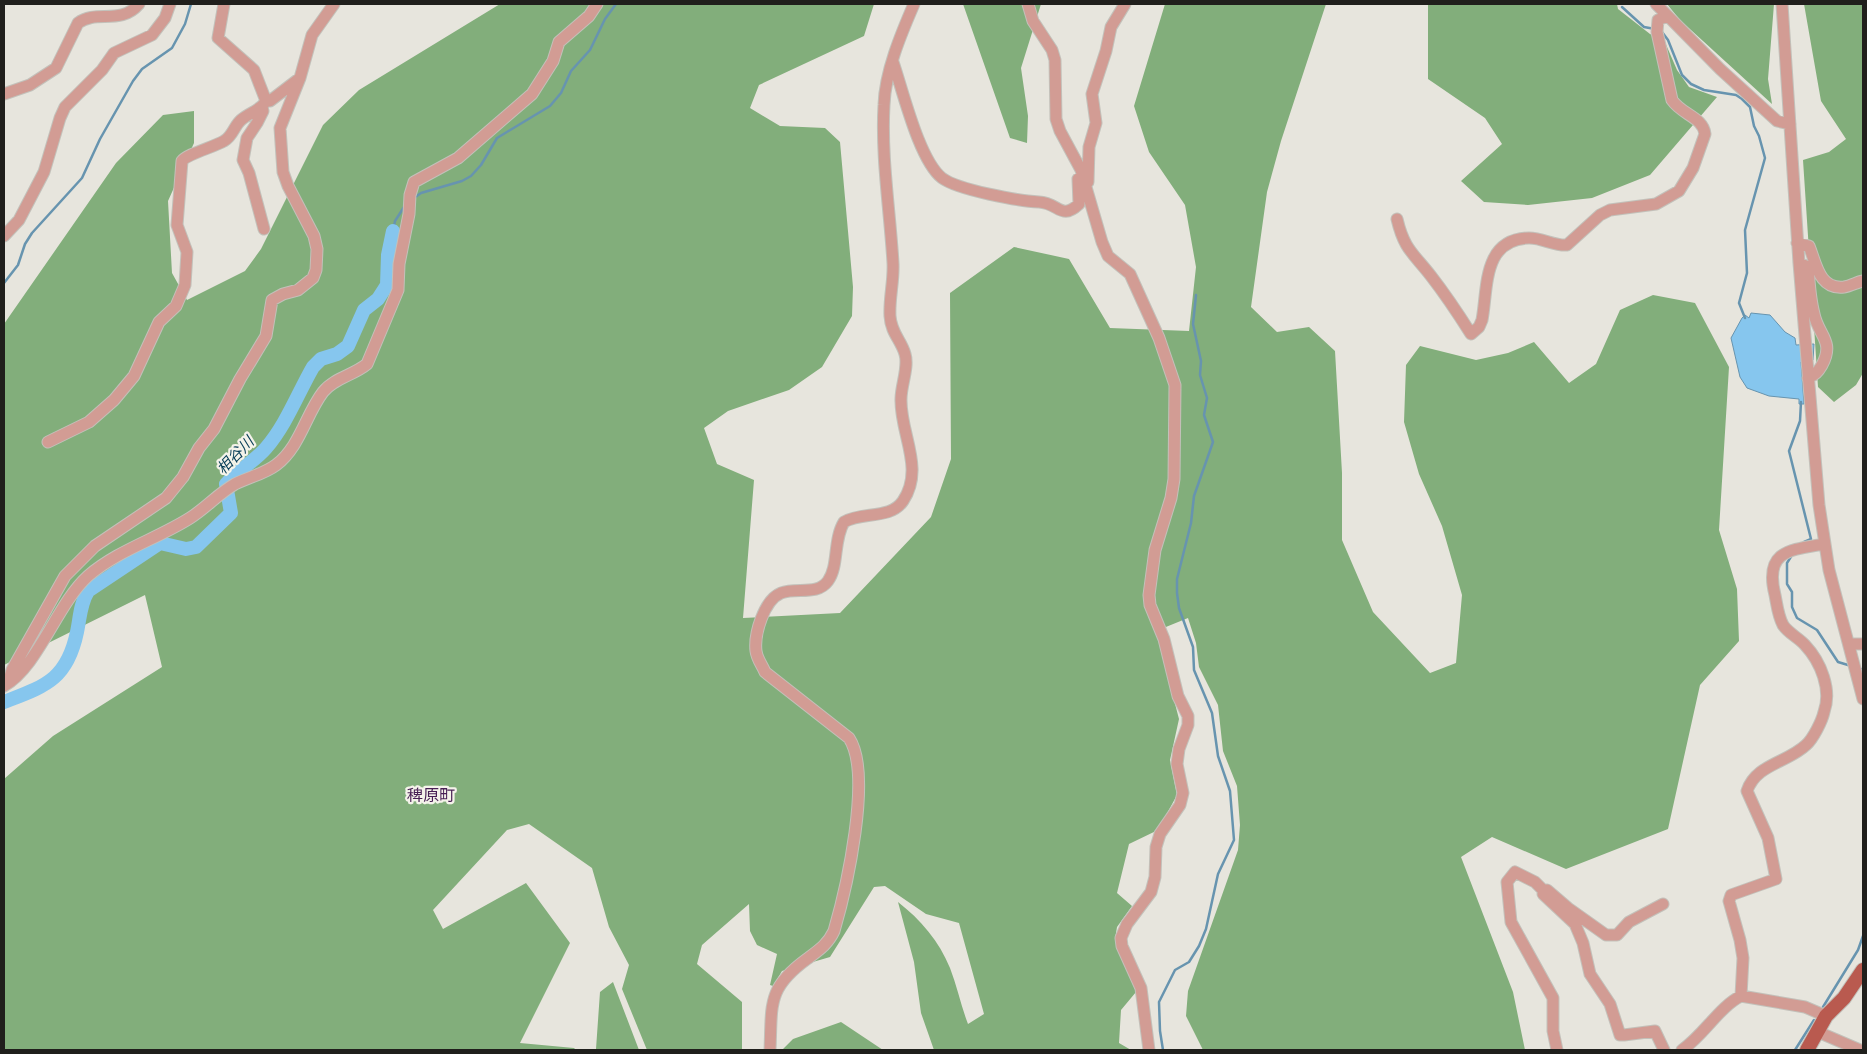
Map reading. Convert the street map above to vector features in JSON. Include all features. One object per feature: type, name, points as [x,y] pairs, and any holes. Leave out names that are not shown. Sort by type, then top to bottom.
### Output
[{"type":"main road","points":[[1807,1050],[1826,1016],[1844,998],[1863,970]]},
{"type":"street","points":[[4,94],[30,85],[56,68],[78,23],[84,18],[126,15],[139,4]]},
{"type":"street","points":[[4,236],[19,220],[44,172],[60,118],[66,107],[102,70],[114,53],[152,35],[165,18],[170,4]]},
{"type":"street","points":[[224,4],[218,38],[254,70],[264,104],[257,123],[246,138],[243,160],[249,173],[264,229]]},
{"type":"street","points":[[6,685],[12,670],[65,576],[94,546],[166,498],[183,478],[199,448],[214,429],[240,379],[266,336],[272,300],[283,294],[298,290],[313,278],[316,270],[317,249],[314,236],[288,186],[281,153],[280,128],[300,78],[312,35],[334,4]]},
{"type":"street","points":[[6,685],[21,672],[73,593],[86,578],[117,556],[190,518],[227,490],[279,463],[289,452],[324,391],[359,371],[367,364],[398,290],[399,264],[414,182],[458,158],[532,94],[553,61],[559,42],[589,16],[597,4]]},
{"type":"street","points":[[770,1050],[771,1006],[780,982],[789,972],[825,946],[834,931],[856,824],[858,758],[855,747],[849,738],[765,672],[756,650],[758,632],[766,608],[774,598],[782,593],[818,589],[829,580],[832,573],[836,542],[844,522],[859,516],[886,512],[897,508],[906,496],[911,482],[913,461],[903,421],[901,400],[905,354],[895,336],[890,314],[893,264],[888,208],[884,104],[893,62],[914,4]]},
{"type":"street","points":[[1028,4],[1033,21],[1052,50],[1055,60],[1056,119],[1060,131],[1081,170],[1102,242],[1108,256],[1130,274],[1159,338],[1175,385],[1174,479],[1171,498],[1154,550],[1149,595],[1150,604],[1164,639],[1178,696],[1188,716],[1188,724],[1179,749],[1178,764],[1183,793],[1180,805],[1160,834],[1156,847],[1155,877],[1151,892],[1127,924],[1121,938],[1122,946],[1141,988],[1150,1050]]},
{"type":"street","points":[[1088,191],[1089,146],[1096,123],[1092,94],[1106,51],[1111,26],[1125,4]]},
{"type":"street","points":[[1656,4],[1720,69],[1777,120],[1790,124]]},
{"type":"street","points":[[1782,4],[1797,243],[1824,544],[1863,698]]},
{"type":"street","points":[[1397,219],[1401,237],[1409,252],[1431,276],[1471,334],[1479,327],[1482,320],[1486,275],[1502,247],[1513,241],[1527,238],[1540,238],[1560,245],[1567,245],[1590,222],[1610,210],[1656,204],[1672,198],[1684,184],[1706,134],[1699,120],[1678,109],[1672,100],[1656,29],[1658,20],[1667,16]]},
{"type":"street","points":[[893,62],[919,143],[942,178],[1016,201],[1045,202],[1066,213],[1071,212],[1080,204],[1078,177],[1081,170]]},
{"type":"street","points":[[48,442],[89,422],[114,400],[134,376],[159,322],[176,306],[185,285],[187,252],[177,224],[182,161],[186,156],[206,150],[226,140],[244,118],[300,78]]},
{"type":"street","points":[[1797,243],[1809,246],[1820,277],[1827,283],[1844,287],[1863,281]]},
{"type":"street","points":[[1799,263],[1808,267],[1814,318],[1826,337],[1827,347],[1826,357],[1820,367],[1814,375],[1808,378]]},
{"type":"street","points":[[1742,996],[1743,958],[1729,901],[1730,895],[1776,879],[1770,857],[1768,838],[1747,791],[1749,784],[1762,770],[1806,745],[1824,713],[1826,701],[1823,674],[1806,646],[1784,626],[1770,578],[1777,560],[1788,551],[1824,544]]},
{"type":"street","points":[[1849,644],[1863,644]]},
{"type":"street","points":[[1557,1050],[1553,1031],[1552,998],[1511,922],[1507,882],[1516,872],[1535,882],[1545,892],[1543,894],[1562,910],[1580,933],[1590,974],[1610,1004],[1617,1032],[1620,1036],[1655,1031],[1664,1050]]},
{"type":"street","points":[[1545,892],[1548,890],[1568,908],[1611,936],[1617,935],[1629,922],[1663,904]]},
{"type":"street","points":[[1682,1050],[1697,1040],[1728,1003],[1742,996],[1805,1007],[1826,1016]]},
{"type":"street","points":[[1818,1032],[1860,1050]]},
{"type":"green space","points":[[500,4],[874,4],[864,36],[759,85],[750,108],[780,126],[825,128],[840,142],[853,287],[852,316],[822,367],[789,390],[728,411],[704,428],[717,464],[754,480],[743,618],[840,613],[931,517],[951,459],[950,293],[1014,247],[1069,259],[1110,328],[1189,331],[1196,267],[1185,205],[1149,152],[1134,106],[1165,4],[1326,4],[1281,141],[1267,192],[1251,307],[1277,332],[1309,327],[1335,351],[1342,473],[1342,540],[1373,612],[1430,673],[1456,663],[1462,595],[1442,526],[1419,474],[1404,422],[1406,365],[1420,346],[1476,360],[1508,353],[1534,342],[1569,383],[1596,364],[1620,310],[1653,295],[1695,303],[1729,367],[1719,530],[1737,589],[1739,641],[1700,685],[1668,829],[1566,869],[1492,837],[1461,857],[1513,992],[1525,1050],[1203,1050],[1186,1016],[1188,991],[1238,850],[1240,825],[1237,786],[1223,751],[1218,705],[1199,667],[1196,643],[1188,618],[1156,631],[1179,719],[1170,760],[1177,795],[1158,830],[1129,844],[1117,893],[1132,906],[1117,927],[1115,939],[1136,992],[1121,1010],[1119,1043],[1131,1050],[934,1050],[921,1013],[914,962],[898,902],[922,924],[946,958],[968,1024],[984,1014],[959,923],[926,914],[885,886],[874,887],[830,957],[782,971],[773,986],[770,985],[777,954],[757,945],[750,931],[749,904],[702,945],[697,964],[742,1002],[742,1050],[647,1050],[622,989],[629,965],[609,927],[592,868],[529,824],[507,830],[433,910],[443,929],[526,883],[570,943],[520,1043],[574,1048],[576,1050],[4,1050],[4,779],[53,736],[162,667],[145,595],[4,665],[4,324],[116,163],[163,115],[194,111],[194,143],[168,201],[172,273],[187,300],[245,271],[261,249],[323,125],[359,90]]},
{"type":"green space","points":[[963,4],[1041,4],[1021,68],[1028,116],[1027,143],[1010,138]]},
{"type":"green space","points":[[1428,4],[1617,4],[1618,9],[1650,34],[1664,40],[1677,70],[1689,87],[1717,97],[1650,175],[1592,198],[1528,205],[1484,202],[1461,181],[1502,144],[1485,118],[1428,79]]},
{"type":"green space","points":[[1667,4],[1774,4],[1768,79],[1772,104],[1680,20]]},
{"type":"green space","points":[[1804,4],[1863,4],[1863,373],[1856,385],[1834,402],[1818,387],[1803,160],[1829,152],[1846,139],[1821,101]]},
{"type":"green space","points":[[613,982],[639,1050],[596,1049],[600,992]]},
{"type":"green space","points":[[841,1022],[883,1050],[782,1050],[793,1039]]},
{"type":"water","points":[[1751,313],[1770,315],[1785,332],[1795,338],[1796,345],[1814,344],[1813,360],[1801,362],[1804,404],[1799,404],[1799,399],[1769,396],[1747,388],[1740,377],[1731,338],[1742,318],[1745,315],[1749,318]]},
{"type":"waterway","points":[[4,283],[18,265],[25,244],[32,233],[82,178],[100,139],[133,81],[142,69],[172,48],[185,24],[191,4]]},
{"type":"waterway","points":[[414,198],[421,193],[462,181],[471,176],[481,165],[497,138],[550,106],[561,93],[571,71],[590,50],[605,19],[616,4]]},
{"type":"waterway","points":[[1622,7],[1644,27],[1655,29]]},
{"type":"waterway","points":[[1662,32],[1668,40],[1682,75],[1691,84],[1704,90],[1736,95],[1742,99],[1750,107],[1754,126],[1759,136],[1765,158],[1745,230],[1747,273],[1739,303],[1745,318]]},
{"type":"waterway","points":[[393,231],[395,221],[406,204]]},
{"type":"waterway","name":"相谷川","points":[[4,702],[42,685],[60,671],[73,648],[82,606],[88,591],[160,543],[186,549],[196,547],[231,513],[226,484],[266,448],[286,419],[313,367],[321,359],[337,354],[348,346],[364,310],[378,299],[387,285],[388,255],[393,231]]},
{"type":"waterway","points":[[1163,1050],[1159,1002],[1175,970],[1189,962],[1199,946],[1206,929],[1218,874],[1234,840],[1230,791],[1218,756],[1212,713],[1194,670],[1193,647],[1179,608],[1177,593],[1177,579],[1191,523],[1194,496],[1213,442],[1204,415],[1207,398],[1200,375],[1201,361],[1193,324],[1196,295]]},
{"type":"waterway","points":[[1801,402],[1800,421],[1789,451],[1811,539],[1804,542]]},
{"type":"waterway","points":[[1792,555],[1787,563],[1787,584],[1792,592],[1792,607],[1797,618],[1817,630],[1838,662],[1848,665]]},
{"type":"waterway","points":[[1823,1007],[1858,950],[1863,936]]},
{"type":"waterway","points":[[1795,1050],[1814,1020]]},
{"type":"district","name":"稗原町","points":[[431,795]]}]
